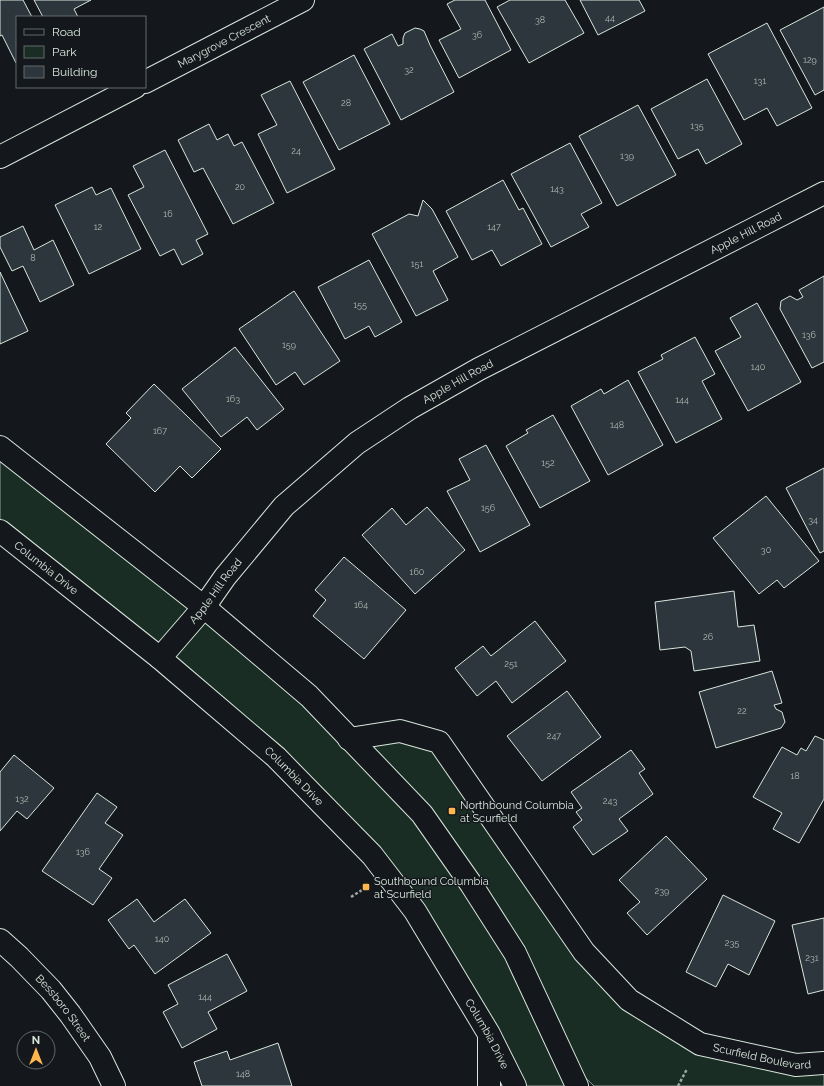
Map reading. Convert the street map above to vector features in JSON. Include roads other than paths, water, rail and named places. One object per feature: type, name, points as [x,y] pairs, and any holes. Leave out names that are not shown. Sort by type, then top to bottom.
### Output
[{"type":"street","name":"Marygrove Crescent","points":[[146,81],[303,0]]},
{"type":"street","points":[[0,156],[133,88]]},
{"type":"street","name":"Apple Hill Road","points":[[160,658],[204,607],[225,577],[284,506],[357,443],[410,408],[479,368],[824,193]]},
{"type":"street","points":[[0,447],[204,607],[309,696],[422,814],[471,884],[514,953],[577,1086]]},
{"type":"street","name":"Columbia Drive","points":[[0,531],[160,658],[276,757],[372,855],[415,911],[489,1034],[515,1086]]},
{"type":"street","name":"Scurfield Boulevard","points":[[349,739],[400,731],[439,742],[584,952],[629,1000],[700,1044],[796,1065],[824,1063]]},
{"type":"street","name":"Bessboro Street","points":[[0,940],[46,984],[70,1014],[100,1057],[114,1086]]},
{"type":"street","points":[[489,1034],[489,1086]]},
{"type":"street","points":[[563,1056],[594,1086]]},
{"type":"place","name":"Northbound Columbia at Scurfield","points":[[452,811]]},
{"type":"place","name":"Southbound Columbia at Scurfield","points":[[366,887]]}]
